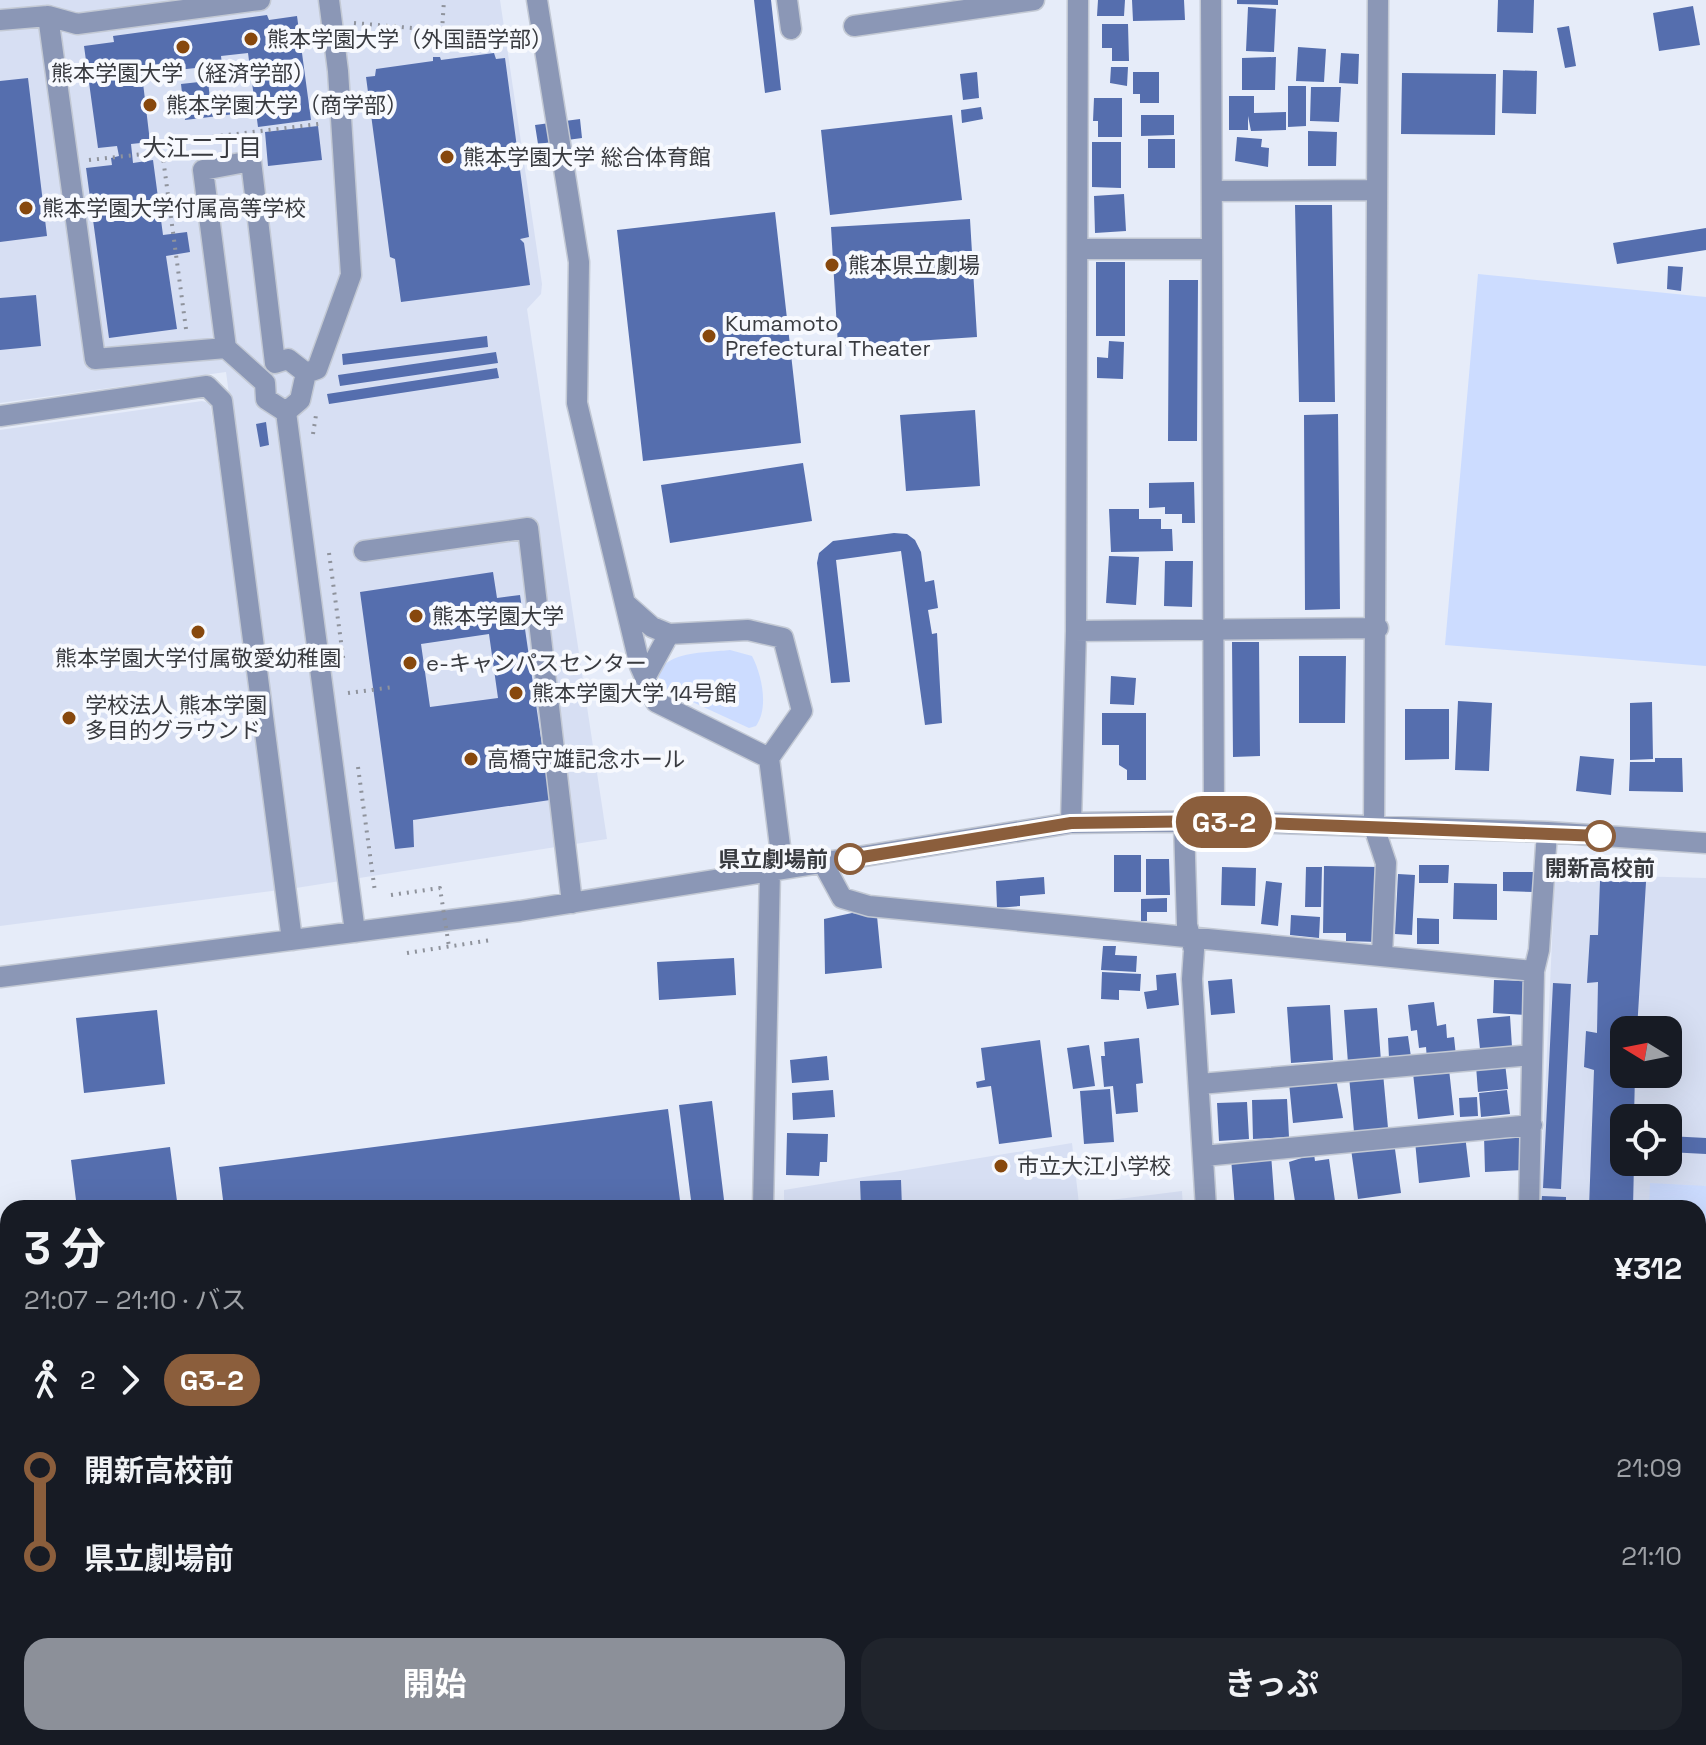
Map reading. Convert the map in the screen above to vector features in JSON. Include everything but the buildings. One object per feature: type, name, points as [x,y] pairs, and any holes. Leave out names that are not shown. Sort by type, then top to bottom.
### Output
[{"type":"street","points":[[0,20],[48,16],[77,24],[260,0]]},
{"type":"street","points":[[537,0],[579,262],[577,403],[645,678],[656,702],[769,758]]},
{"type":"street","points":[[787,0],[791,29]]},
{"type":"street","points":[[854,26],[1034,0]]},
{"type":"street","points":[[1071,823],[1076,631],[1078,0]]},
{"type":"street","points":[[1211,0],[1214,821]]},
{"type":"street","points":[[1378,0],[1378,628],[1374,827],[1386,863],[1382,956]]},
{"type":"street","points":[[306,373],[317,369],[351,275],[338,71],[330,10]]},
{"type":"street","points":[[48,16],[95,359],[226,348]]},
{"type":"street","points":[[265,383],[226,348],[203,170],[251,161],[275,363],[265,383],[266,399],[286,412],[355,932]]},
{"type":"street","points":[[1212,191],[1377,190]]},
{"type":"street","points":[[1078,249],[1212,249]]},
{"type":"street","points":[[275,363],[288,359],[306,373]]},
{"type":"street","points":[[286,412],[300,400],[306,373]]},
{"type":"street","points":[[0,416],[207,386],[222,401],[292,940]]},
{"type":"street","points":[[364,551],[528,528],[572,903]]},
{"type":"street","points":[[625,603],[652,627],[669,634],[748,630],[783,638],[802,711],[769,758],[781,854],[770,870],[763,1200]]},
{"type":"street","points":[[1076,631],[1378,628]]},
{"type":"street","points":[[645,678],[669,634]]},
{"type":"street","points":[[0,977],[572,903],[1071,823],[1184,824],[1214,821],[1547,832],[1706,843]]},
{"type":"street","points":[[1184,824],[1187,925],[1191,937],[1206,1200]]},
{"type":"street","points":[[1529,1200],[1534,971],[1539,950],[1547,832]]},
{"type":"street","points":[[823,863],[842,898],[869,906],[1534,971]]},
{"type":"street","points":[[1200,1084],[1532,1055]]},
{"type":"street","points":[[1204,1156],[1532,1125]]},
{"type":"path","points":[[442,31],[444,0]]},
{"type":"path","points":[[330,10],[442,31],[470,33],[501,29],[502,38],[542,33]]},
{"type":"path","points":[[68,162],[162,152]]},
{"type":"path","points":[[314,442],[313,430],[319,405]]},
{"type":"path","points":[[328,546],[350,708]]},
{"type":"path","points":[[348,693],[394,687]]},
{"type":"path","points":[[356,754],[375,892]]},
{"type":"path","points":[[391,895],[440,888],[449,947]]},
{"type":"path","points":[[407,953],[491,940]]},
{"type":"shaded area","name":"熊本学園大学","points":[[0,0],[500,0],[542,284],[541,294],[527,309],[607,839],[296,888],[226,372],[0,403]]},
{"type":"shaded area","points":[[1478,274],[1706,297],[1706,666],[1445,645]]},
{"type":"shaded area","name":"学校法人 熊本学園 多目的グラウンド","points":[[202,401],[210,403],[280,890],[0,926],[0,430]]},
{"type":"shaded area","points":[[730,650],[752,656],[759,672],[763,701],[756,726],[749,728],[660,687],[659,675],[663,666],[672,660],[695,653]]},
{"type":"shaded area","points":[[1555,874],[1706,878],[1706,1200],[1540,1200]]},
{"type":"shaded area","name":"市立大江小学校","points":[[1072,1143],[1079,1200],[784,1200],[784,1190]]},
{"type":"shaded area","points":[[1650,1183],[1706,1186],[1706,1200],[1649,1200]]},
{"type":"shaded area","name":"市立大江小学校","points":[[1182,1191],[1183,1200],[1111,1200]]},
{"type":"bus line","name":"G3-2","points":[[850,859],[1071,823],[1184,824],[1214,821],[1600,836]]},
{"type":"place","name":"熊本学園大学（外国語学部）","points":[[251,39]]},
{"type":"place","name":"熊本学園大学（経済学部）","points":[[183,47]]},
{"type":"place","name":"熊本学園大学（商学部）","points":[[150,105]]},
{"type":"place","name":"熊本学園大学 総合体育館","points":[[447,157]]},
{"type":"place","name":"熊本学園大学付属高等学校","points":[[26,208]]},
{"type":"place","name":"熊本県立劇場","points":[[832,265]]},
{"type":"place","name":"Kumamoto Prefectural Theater","points":[[709,336]]},
{"type":"place","name":"熊本学園大学","points":[[416,616]]},
{"type":"place","name":"熊本学園大学付属敬愛幼稚園","points":[[198,632]]},
{"type":"place","name":"e-キャンパスセンター","points":[[410,663]]},
{"type":"place","name":"熊本学園大学 14号館","points":[[516,693]]},
{"type":"place","name":"学校法人 熊本学園 多目的グラウンド","points":[[69,718]]},
{"type":"place","name":"高橋守雄記念ホール","points":[[471,759]]},
{"type":"place","name":"開新高校前","points":[[1600,836]]},
{"type":"place","name":"県立劇場前","points":[[850,859]]},
{"type":"place","name":"市立大江小学校","points":[[1001,1166]]},
{"type":"district","name":"大江二丁目","points":[[202,148]]}]
